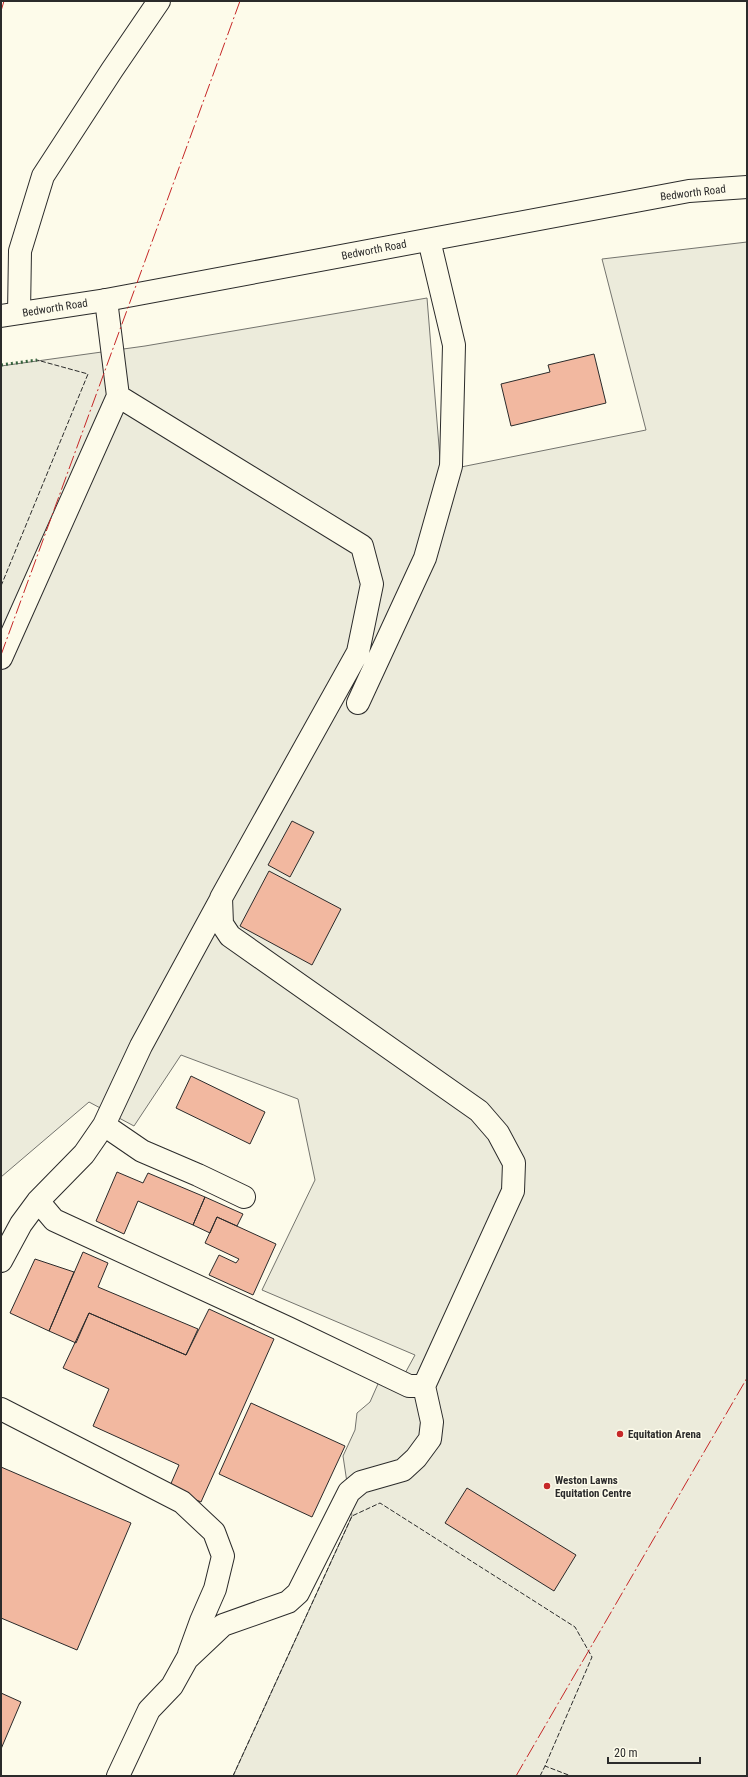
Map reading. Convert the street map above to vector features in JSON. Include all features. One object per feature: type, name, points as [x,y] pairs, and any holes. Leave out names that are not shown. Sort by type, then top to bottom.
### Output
[{"type":"main road","points":[[10,315],[20,251],[43,176],[159,1]]},
{"type":"main road","name":"Bedworth Road","points":[[10,315],[106,300],[689,191],[747,187]]},
{"type":"main road","points":[[358,703],[425,558],[451,466],[454,346],[429,240]]},
{"type":"main road","points":[[1,658],[118,396],[106,300]]},
{"type":"main road","points":[[1,1261],[21,1224],[38,1201],[84,1154],[104,1125],[141,1046],[221,898],[358,652],[372,584],[362,546],[118,396]]},
{"type":"main road","points":[[187,1659],[223,1625],[288,1602],[298,1593],[349,1492],[361,1482],[403,1470],[416,1458],[430,1439],[432,1422],[424,1386],[512,1191],[514,1163],[498,1133],[480,1111],[230,936],[222,924],[221,898]]},
{"type":"main road","points":[[104,1125],[142,1151],[244,1197]]},
{"type":"main road","points":[[38,1201],[54,1220],[288,1328],[409,1386],[424,1386]]},
{"type":"main road","points":[[1,1409],[182,1502],[214,1532],[223,1556],[215,1589],[187,1659],[172,1686],[149,1710],[118,1776]]},
{"type":"shaded area","points":[[747,242],[747,1776],[233,1776],[352,1516],[343,1456],[355,1430],[357,1413],[370,1402],[385,1368],[403,1377],[415,1355],[262,1290],[315,1180],[298,1099],[181,1055],[134,1126],[89,1102],[1,1177],[1,366],[145,346],[427,298],[441,471],[646,430],[602,259]]},
{"type":"building","points":[[594,354],[606,403],[511,426],[501,384],[550,372],[548,365]]},
{"type":"building","points":[[292,821],[314,832],[290,877],[268,865]]},
{"type":"building","points":[[269,871],[341,909],[312,965],[240,926]]},
{"type":"building","points":[[191,1076],[265,1112],[250,1144],[176,1108]]},
{"type":"building","points":[[117,1172],[143,1183],[148,1173],[205,1197],[193,1225],[138,1201],[124,1234],[96,1221]]},
{"type":"building","points":[[205,1197],[243,1214],[237,1226],[217,1217],[210,1233],[193,1225]]},
{"type":"building","points":[[217,1217],[276,1244],[253,1295],[209,1275],[219,1255],[236,1263],[239,1259],[205,1243]]},
{"type":"building","points":[[83,1252],[108,1263],[98,1287],[198,1329],[186,1355],[89,1313],[76,1343],[49,1331]]},
{"type":"building","points":[[35,1259],[74,1272],[49,1331],[10,1313]]},
{"type":"building","points":[[209,1309],[274,1339],[201,1502],[169,1488],[179,1465],[93,1426],[109,1389],[63,1368],[89,1313],[186,1355]]},
{"type":"building","points":[[251,1403],[345,1446],[312,1517],[219,1474]]},
{"type":"building","points":[[1,1467],[131,1523],[77,1650],[1,1618]]},
{"type":"building","points":[[467,1488],[576,1555],[554,1591],[445,1523]]},
{"type":"building","points":[[1,1693],[21,1702],[1,1749]]},
{"type":"hedge","points":[[1,365],[37,360]]},
{"type":"fence","points":[[1,586],[88,374],[37,360]]},
{"type":"fence","points":[[233,1776],[352,1516],[380,1503],[575,1627],[592,1657],[545,1766],[571,1776]]},
{"type":"fence","points":[[540,1776],[545,1766]]},
{"type":"power","points":[[1,11],[4,1]]},
{"type":"power","points":[[1,655],[240,1]]},
{"type":"power","points":[[516,1776],[747,1378]]},
{"type":"place","name":"Equitation Arena","points":[[620,1434]]},
{"type":"place","name":"Weston Lawns Equitation Centre","points":[[547,1486]]}]
